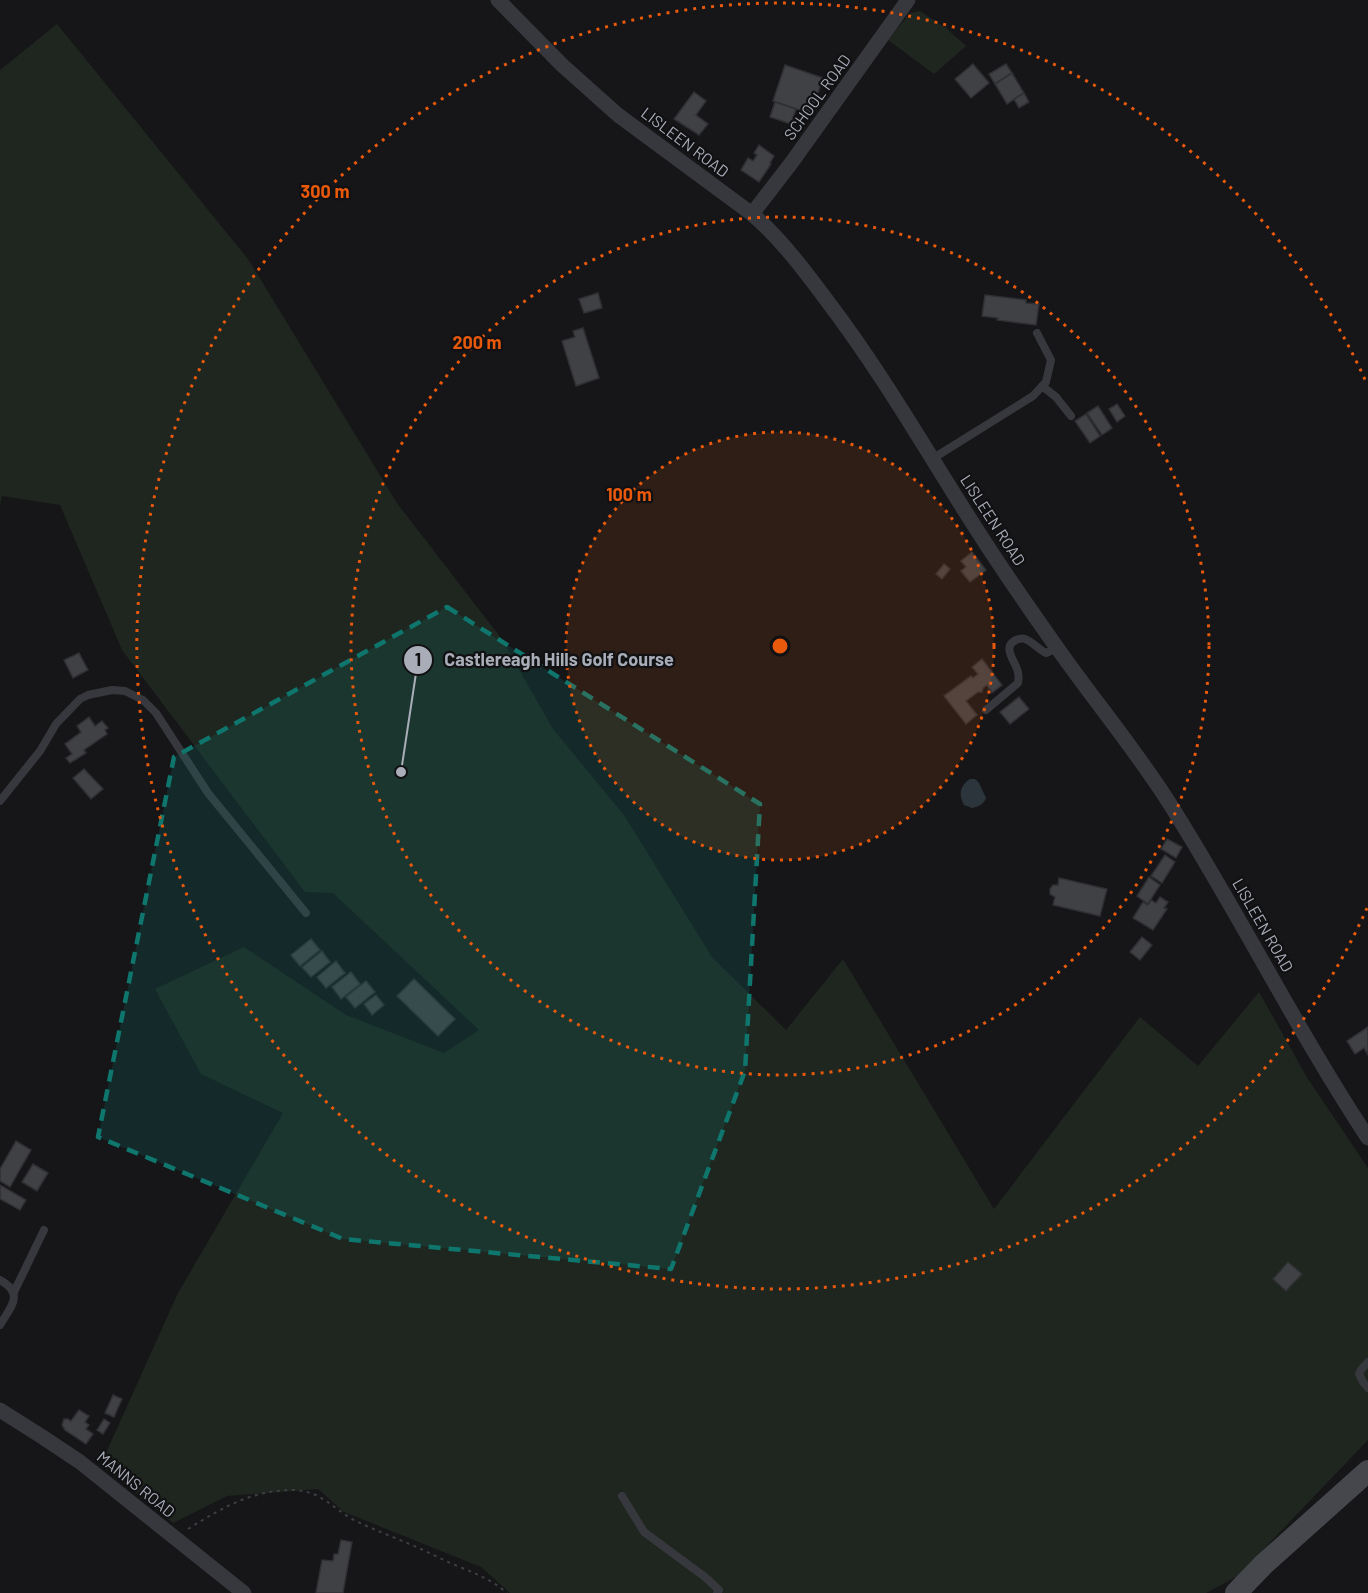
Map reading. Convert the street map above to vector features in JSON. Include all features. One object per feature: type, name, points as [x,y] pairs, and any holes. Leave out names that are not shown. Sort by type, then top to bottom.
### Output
[{"type":"street","name":"LISLEEN ROAD","points":[[498,0],[562,65],[618,115],[752,214],[770,230],[813,281],[854,336],[978,531],[1057,648],[1167,800],[1368,1138]]},
{"type":"street","name":"SCHOOL ROAD","points":[[752,214],[799,153],[908,0]]},
{"type":"street","name":"MANNS ROAD","points":[[0,1410],[80,1462],[244,1593]]},
{"type":"street","points":[[1236,1593],[1272,1557],[1368,1471]]},
{"type":"lane","points":[[932,459],[1033,396],[1046,382],[1051,360],[1037,333]]},
{"type":"lane","points":[[1042,386],[1056,397],[1071,416]]},
{"type":"lane","points":[[986,710],[1018,683],[1018,670],[1009,648],[1013,641],[1026,639],[1046,652],[1057,648]]},
{"type":"lane","points":[[0,801],[40,751],[56,724],[80,699],[112,690],[125,691],[143,700],[156,713],[208,793],[306,913]]},
{"type":"lane","points":[[14,1292],[44,1230]]},
{"type":"lane","points":[[0,1280],[9,1285],[14,1292],[15,1299],[0,1325]]},
{"type":"lane","points":[[1368,1362],[1359,1374],[1368,1388]]},
{"type":"lane","points":[[622,1496],[644,1532],[705,1577],[719,1590],[717,1593]]},
{"type":"path","points":[[174,1538],[228,1504],[249,1496],[283,1491],[310,1492],[322,1497],[352,1519],[485,1577],[507,1593]]},
{"type":"highlighted area","points":[[447,607],[760,804],[745,1071],[671,1269],[343,1239],[98,1137],[174,757]]},
{"type":"shaded area","points":[[920,11],[946,28],[966,46],[934,74],[888,40],[910,13]]},
{"type":"shaded area","points":[[57,24],[248,259],[397,503],[501,638],[553,729],[624,815],[712,957],[786,1030],[843,959],[994,1209],[1140,1017],[1198,1066],[1259,992],[1308,1079],[1368,1168],[1368,1440],[1238,1576],[1206,1593],[510,1593],[481,1567],[344,1512],[318,1489],[227,1496],[173,1523],[101,1464],[178,1293],[283,1113],[201,1074],[155,989],[244,947],[346,1015],[444,1053],[479,1030],[333,893],[305,892],[122,650],[60,505],[2,496],[0,506],[0,70]]},
{"type":"shaded area","points":[[970,779],[975,779],[979,783],[986,798],[981,805],[972,808],[964,805],[961,794],[962,787]]},
{"type":"building","points":[[973,64],[989,83],[971,98],[955,79]]},
{"type":"building","points":[[1006,64],[1012,73],[995,84],[989,74]]},
{"type":"building","points":[[785,65],[823,78],[811,114],[773,101]]},
{"type":"building","points":[[1012,73],[1024,93],[1007,104],[995,84]]},
{"type":"building","points":[[694,92],[706,101],[696,115],[708,124],[699,135],[674,119]]},
{"type":"building","points":[[1024,93],[1029,102],[1019,108],[1014,99]]},
{"type":"building","points":[[775,102],[796,109],[791,124],[770,117]]},
{"type":"building","points":[[759,145],[774,156],[759,182],[741,170],[748,158],[753,161],[757,155],[754,153]]},
{"type":"building","points":[[598,293],[602,308],[584,313],[579,299]]},
{"type":"building","points":[[985,295],[1026,300],[1026,303],[1039,304],[1036,325],[982,316]]},
{"type":"building","points":[[583,328],[599,378],[576,386],[562,341],[575,337],[573,331]]},
{"type":"building","points":[[1117,404],[1125,416],[1117,422],[1109,409]]},
{"type":"building","points":[[1098,406],[1112,428],[1102,435],[1087,413]]},
{"type":"building","points":[[1086,414],[1100,436],[1090,443],[1075,421]]},
{"type":"building","points":[[972,552],[986,570],[970,582],[961,571],[966,567],[961,561]]},
{"type":"building","points":[[944,564],[950,569],[942,579],[936,574]]},
{"type":"building","points":[[79,653],[88,670],[73,678],[64,660]]},
{"type":"building","points":[[982,659],[1002,685],[992,693],[987,685],[982,692],[978,692],[966,701],[977,715],[966,724],[944,696],[971,676],[973,678],[978,674],[972,667]]},
{"type":"building","points":[[1019,697],[1029,709],[1010,724],[1000,712]]},
{"type":"building","points":[[89,717],[95,726],[102,721],[108,728],[105,730],[107,734],[84,750],[86,753],[70,763],[66,758],[72,754],[65,744],[81,732],[77,726]]},
{"type":"building","points":[[84,769],[103,789],[91,799],[73,778]]},
{"type":"building","points":[[1167,839],[1182,847],[1176,858],[1161,849]]},
{"type":"building","points":[[1165,855],[1175,862],[1162,883],[1151,876]]},
{"type":"building","points":[[1149,877],[1160,885],[1148,904],[1137,896]]},
{"type":"building","points":[[1059,878],[1107,889],[1100,916],[1053,905],[1055,897],[1050,894],[1050,889],[1053,885],[1058,885]]},
{"type":"building","points":[[1160,897],[1168,902],[1164,908],[1167,909],[1153,930],[1133,918],[1143,902],[1148,905],[1151,900],[1156,903]]},
{"type":"building","points":[[1142,937],[1152,945],[1140,960],[1130,952]]},
{"type":"building","points":[[311,939],[320,950],[300,966],[291,955]]},
{"type":"building","points":[[322,951],[330,962],[311,977],[302,967]]},
{"type":"building","points":[[336,961],[345,973],[326,988],[317,977]]},
{"type":"building","points":[[351,972],[360,984],[341,999],[332,987]]},
{"type":"building","points":[[414,979],[455,1019],[438,1036],[397,996]]},
{"type":"building","points":[[366,981],[375,992],[355,1008],[346,997]]},
{"type":"building","points":[[376,995],[384,1005],[372,1015],[364,1004]]},
{"type":"building","points":[[1368,1027],[1368,1055],[1364,1048],[1355,1054],[1347,1041]]},
{"type":"building","points":[[16,1141],[31,1150],[10,1187],[0,1181],[0,1169]]},
{"type":"building","points":[[33,1164],[48,1173],[37,1191],[22,1182]]},
{"type":"building","points":[[0,1185],[26,1200],[20,1210],[0,1199]]},
{"type":"building","points":[[1288,1262],[1302,1274],[1286,1291],[1273,1279]]},
{"type":"building","points":[[113,1395],[122,1399],[114,1417],[105,1413]]},
{"type":"building","points":[[79,1410],[89,1416],[85,1422],[89,1425],[86,1429],[93,1434],[86,1444],[65,1430],[62,1425],[64,1419],[71,1421]]},
{"type":"building","points":[[104,1419],[110,1423],[103,1434],[97,1430]]},
{"type":"building","points":[[341,1540],[352,1542],[343,1593],[316,1593],[322,1560],[333,1561],[334,1554],[338,1554]]},
{"type":"place","name":"Castlereagh Hills Golf Course","points":[[401,772]]}]
